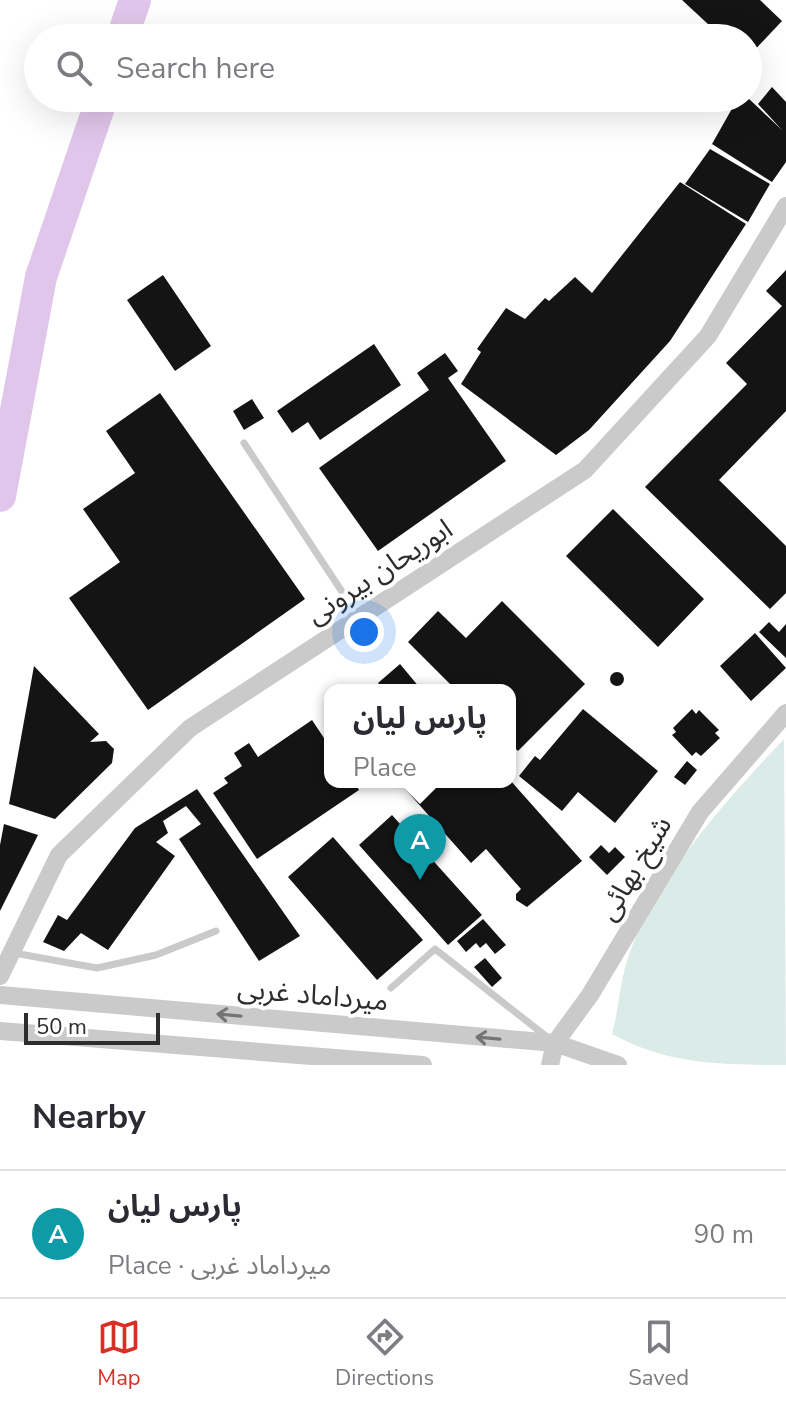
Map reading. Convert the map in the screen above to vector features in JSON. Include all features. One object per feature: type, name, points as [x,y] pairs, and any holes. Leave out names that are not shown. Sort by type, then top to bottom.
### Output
[{"type":"street","name":"ابوریحان بیرونی","points":[[0,976],[59,855],[190,728],[585,470],[708,336],[786,206]]},
{"type":"street","name":"شیخ بهائی","points":[[550,1065],[555,1043],[590,995],[700,812],[786,713]]},
{"type":"street","name":"میرداماد غربی","points":[[0,995],[555,1043],[618,1065]]},
{"type":"street","points":[[0,1031],[423,1065]]},
{"type":"lane","points":[[244,443],[360,618]]},
{"type":"lane","points":[[12,952],[97,968],[156,955],[216,931]]},
{"type":"lane","points":[[391,988],[435,949],[555,1043]]},
{"type":"shaded area","points":[[784,739],[786,1065],[696,1061],[654,1052],[612,1034],[625,968],[651,906],[714,816]]},
{"type":"building","points":[[682,0],[760,0],[782,21],[762,42],[762,24],[708,24]]},
{"type":"building","points":[[772,87],[786,102],[786,162],[772,182],[712,144],[730,112],[762,111],[782,130],[762,108],[762,99]]},
{"type":"building","points":[[710,149],[770,184],[748,222],[685,184]]},
{"type":"building","points":[[680,182],[746,224],[670,341],[589,430],[556,455],[461,384],[481,352],[477,349],[506,308],[525,319],[545,298],[549,301],[575,277],[592,293]]},
{"type":"building","points":[[786,270],[786,411],[719,480],[786,546],[786,593],[770,609],[645,487],[747,384],[726,363],[782,306],[766,291]]},
{"type":"building","points":[[163,275],[211,346],[175,371],[127,300]]},
{"type":"building","points":[[374,344],[401,385],[320,440],[308,422],[292,433],[277,411]]},
{"type":"building","points":[[445,353],[458,371],[448,378],[506,461],[378,551],[319,468],[429,390],[417,373]]},
{"type":"building","points":[[160,393],[305,599],[148,710],[69,598],[120,562],[83,509],[135,473],[106,431]]},
{"type":"building","points":[[252,399],[264,418],[244,430],[233,411]]},
{"type":"building","points":[[613,509],[704,599],[658,647],[566,556]]},
{"type":"building","points":[[502,601],[585,684],[518,751],[516,684],[450,684],[408,642],[438,611],[466,638]]},
{"type":"building","points":[[769,622],[779,632],[786,624],[786,658],[759,632]]},
{"type":"building","points":[[755,633],[786,668],[751,701],[720,666]]},
{"type":"building","points":[[400,664],[417,684],[379,684]]},
{"type":"building","points":[[34,666],[99,734],[90,742],[106,741],[114,749],[112,763],[55,819],[9,804]]},
{"type":"building","points":[[617,672],[624,679],[617,686],[610,679]]},
{"type":"building","points":[[583,709],[658,771],[615,823],[578,792],[562,811],[519,776],[535,756],[540,760]]},
{"type":"building","points":[[692,709],[696,714],[699,710],[719,730],[715,733],[720,738],[701,756],[696,752],[692,756],[672,735],[676,732],[673,728]]},
{"type":"building","points":[[312,720],[324,738],[324,788],[359,790],[257,859],[213,793],[228,783],[224,778],[242,766],[234,753],[249,743],[258,757]]},
{"type":"building","points":[[687,761],[697,770],[685,785],[674,777]]},
{"type":"building","points":[[516,787],[582,861],[527,907],[516,900],[516,894],[521,889],[486,849],[471,863],[404,788]]},
{"type":"building","points":[[197,789],[300,936],[259,961],[179,839],[201,824],[186,806],[163,821],[168,833],[156,842],[175,856],[108,950],[81,933],[64,951],[43,942],[58,915],[67,920],[135,828]]},
{"type":"building","points":[[392,815],[482,915],[448,945],[359,845]]},
{"type":"building","points":[[4,824],[38,835],[0,911],[0,845]]},
{"type":"building","points":[[333,837],[423,940],[377,980],[288,877]]},
{"type":"building","points":[[601,845],[609,853],[615,847],[625,857],[607,875],[589,857]]},
{"type":"building","points":[[483,919],[506,945],[495,954],[486,943],[480,948],[476,943],[466,952],[457,941]]},
{"type":"building","points":[[485,958],[502,978],[492,987],[474,967]]},
{"type":"waterway","points":[[127,24],[135,0]]},
{"type":"waterway","points":[[0,496],[41,277],[97,112]]},
{"type":"place","name":"پارس لیان","points":[[420,880]]}]
